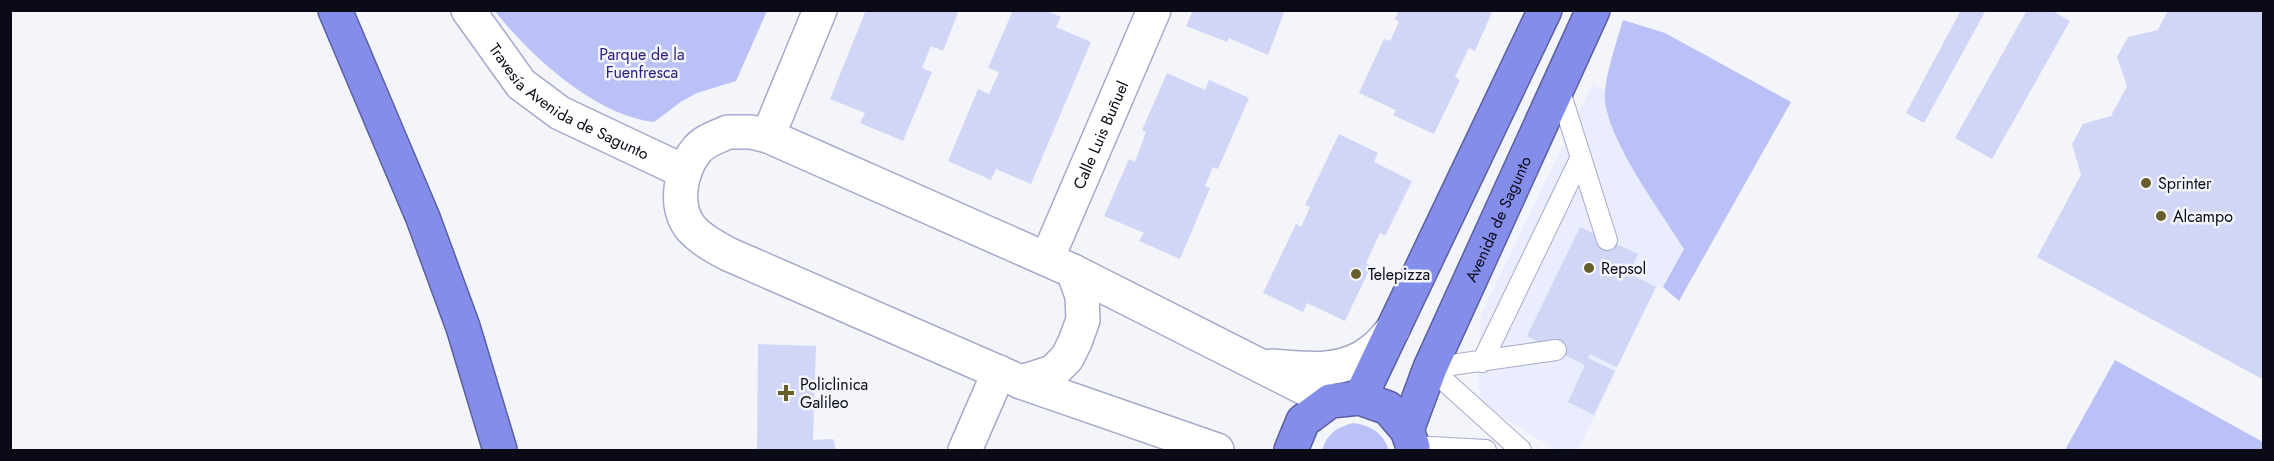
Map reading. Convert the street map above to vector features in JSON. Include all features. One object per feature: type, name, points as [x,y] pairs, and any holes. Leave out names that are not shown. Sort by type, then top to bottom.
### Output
[{"type":"highway","points":[[335,10],[423,218],[463,327],[500,450]]},
{"type":"highway","points":[[1291,450],[1303,421],[1345,399],[1394,328],[1545,10]]},
{"type":"highway","name":"Avenida de Sagunto","points":[[1411,442],[1430,368],[1593,10]]},
{"type":"highway","points":[[1345,399],[1388,408],[1411,442]]},
{"type":"street","name":"Travesía Avenida de Sagunto","points":[[468,10],[521,84],[560,113],[685,172]]},
{"type":"street","points":[[768,136],[820,10]]},
{"type":"street","name":"Calle Luis Buñuel","points":[[1060,265],[1154,10]]},
{"type":"street","points":[[1216,450],[1010,377],[728,254],[705,241],[690,226],[682,208],[681,193],[685,172],[696,150],[708,141],[728,132],[751,132],[768,136],[1060,265],[1259,364],[1345,399]]},
{"type":"street","points":[[1010,377],[1053,372],[1067,358],[1075,342],[1083,320],[1082,296],[1060,265]]},
{"type":"street","points":[[1259,364],[1313,369],[1352,364],[1373,351],[1394,328]]},
{"type":"street","points":[[965,450],[1010,377]]},
{"type":"lane","points":[[1558,85],[1607,240]]},
{"type":"lane","points":[[1482,362],[1581,157]]},
{"type":"lane","points":[[1430,368],[1556,350]]},
{"type":"lane","points":[[1430,368],[1521,450]]},
{"type":"lane","points":[[1411,442],[1486,450]]},
{"type":"shaded area","name":"Repsol","points":[[1593,83],[1605,91],[1607,114],[1618,143],[1684,249],[1663,287],[1656,287],[1578,450],[1556,450],[1480,403],[1478,362],[1481,315]]},
{"type":"green space","name":"Parque de la Fuenfresca","points":[[495,11],[767,11],[736,81],[697,93],[654,122],[632,117],[587,96],[545,64]]},
{"type":"green space","points":[[1623,20],[1665,33],[1791,102],[1679,301],[1663,287],[1684,249],[1634,172],[1612,128],[1606,108],[1606,82]]},
{"type":"green space","points":[[2115,360],[2263,442],[2263,450],[2065,450]]},
{"type":"green space","points":[[1353,423],[1376,431],[1389,450],[1322,450],[1333,432]]},
{"type":"building","points":[[866,10],[959,10],[943,51],[931,46],[922,68],[932,72],[903,141],[860,123],[865,113],[830,99]]},
{"type":"building","points":[[1013,10],[1045,10],[1061,17],[1056,27],[1091,42],[1031,184],[996,169],[991,180],[948,161],[978,89],[989,94],[999,72],[988,68]]},
{"type":"building","points":[[1193,10],[1285,10],[1268,55],[1229,38],[1227,42],[1186,26]]},
{"type":"building","points":[[1399,10],[1493,10],[1475,51],[1469,48],[1455,77],[1460,80],[1434,134],[1393,115],[1396,110],[1359,93],[1384,39],[1390,41],[1399,22],[1395,19]]},
{"type":"building","points":[[1961,10],[1986,10],[1924,123],[1906,113]]},
{"type":"building","points":[[2027,10],[2051,10],[2070,21],[1992,159],[1955,138]]},
{"type":"building","name":"Alcampo","points":[[2168,10],[2264,10],[2264,380],[2037,257],[2081,175],[2072,144],[2083,124],[2111,116],[2127,86],[2117,57],[2128,37],[2158,30]]},
{"type":"building","points":[[1167,73],[1205,90],[1209,80],[1249,98],[1218,169],[1213,167],[1205,186],[1210,188],[1180,259],[1139,241],[1144,233],[1104,216],[1129,159],[1135,162],[1146,132],[1142,130]]},
{"type":"building","points":[[1339,134],[1378,153],[1374,162],[1412,181],[1385,236],[1380,233],[1366,263],[1371,266],[1345,321],[1307,303],[1303,312],[1263,293],[1296,224],[1301,227],[1310,207],[1305,205]]},
{"type":"building","points":[[1580,227],[1638,254],[1629,273],[1656,287],[1617,367],[1590,354],[1588,358],[1615,371],[1594,415],[1568,402],[1585,365],[1527,336]]},
{"type":"building","name":"Policlinica Galileo","points":[[758,344],[816,346],[813,440],[833,439],[836,450],[757,450]]},
{"type":"place","name":"Sprinter","points":[[2146,183]]},
{"type":"place","name":"Alcampo","points":[[2161,216]]},
{"type":"place","name":"Repsol","points":[[1589,268]]},
{"type":"place","name":"Telepizza","points":[[1356,274]]},
{"type":"place","name":"Policlinica Galileo","points":[[786,393]]}]
